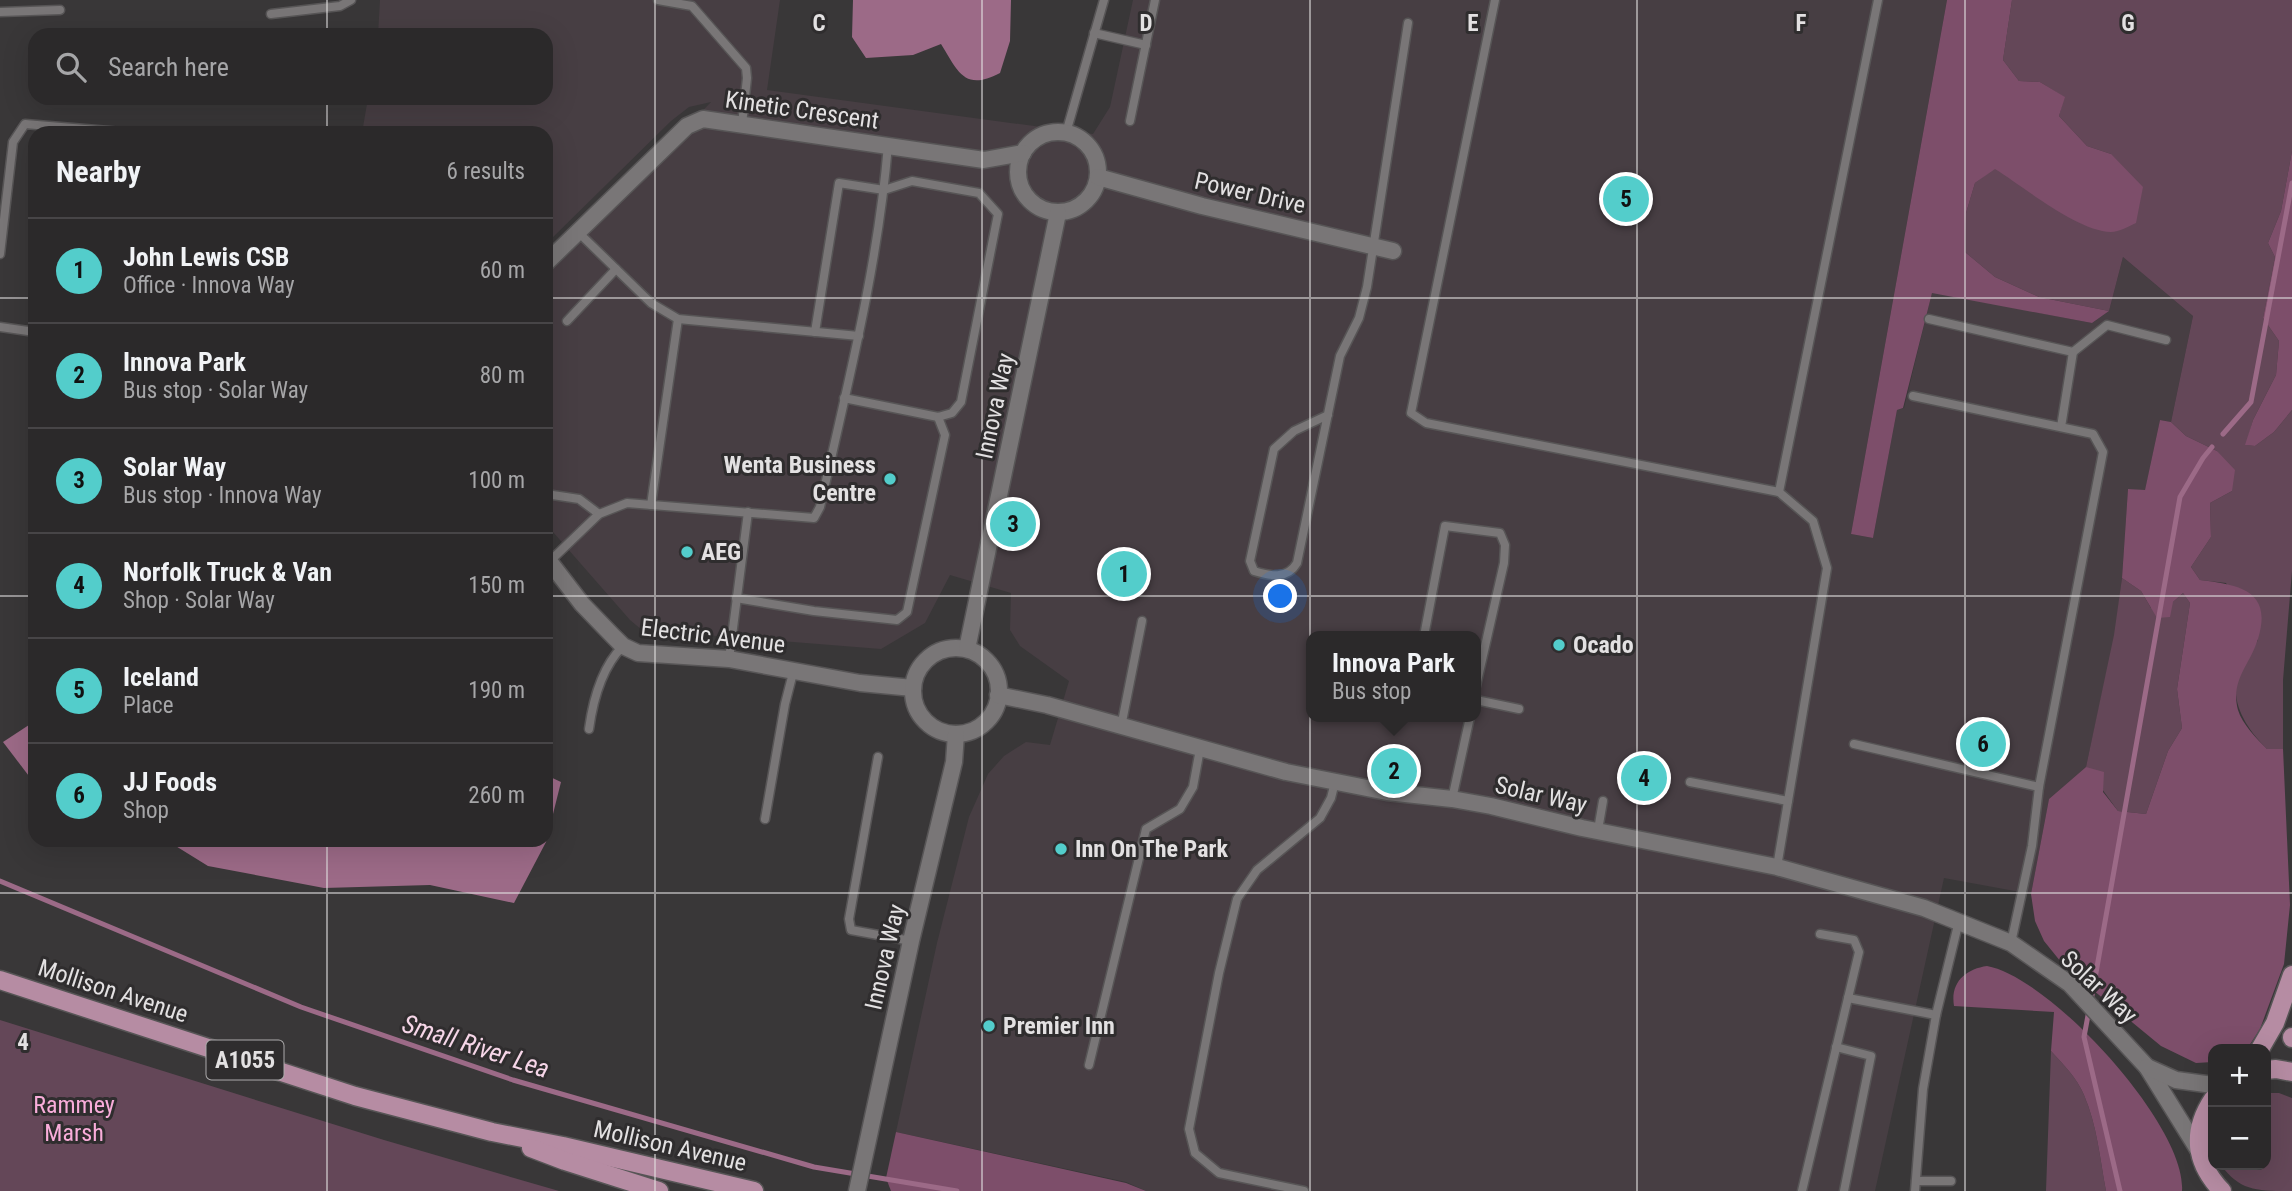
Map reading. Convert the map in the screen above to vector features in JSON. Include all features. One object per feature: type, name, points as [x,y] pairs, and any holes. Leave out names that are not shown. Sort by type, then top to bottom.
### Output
[{"type":"main road","points":[[2263,1044],[2275,1023],[2292,975]]},
{"type":"main road","name":"Mollison Avenue","points":[[0,980],[355,1096],[492,1132],[754,1191]]},
{"type":"main road","points":[[2271,1070],[2292,1072]]},
{"type":"main road","points":[[2200,1191],[2200,1127],[2208,1107]]},
{"type":"main road","name":"Mollison Avenue","points":[[492,1132],[565,1161],[659,1191]]},
{"type":"main road","points":[[2202,1160],[2210,1178],[2222,1191]]},
{"type":"street","name":"Kinetic Crescent","points":[[553,256],[687,126],[703,119],[984,160],[1023,153]]},
{"type":"street","points":[[1066,133],[1087,144],[1097,165],[1095,188],[1080,206],[1058,212],[1046,211],[1035,205],[1020,186],[1018,174],[1023,153],[1042,135],[1066,133]]},
{"type":"street","name":"Power Drive","points":[[1098,177],[1202,206],[1393,251]]},
{"type":"street","name":"Innova Way","points":[[967,649],[1058,212]]},
{"type":"street","name":"Electric Avenue","points":[[553,566],[582,604],[623,646],[639,653],[729,659],[860,683],[913,688]]},
{"type":"street","points":[[956,648],[967,649],[981,656],[989,664],[998,683],[998,695],[993,712],[984,723],[972,731],[956,734],[941,732],[929,725],[914,702],[913,688],[916,674],[923,662],[933,654],[956,648]]},
{"type":"street","name":"Solar Way","points":[[998,695],[1046,705],[1286,772],[1387,792],[1452,799],[1777,867],[1889,897],[1959,921],[2011,943],[2070,984],[2147,1066],[2202,1160]]},
{"type":"street","name":"Innova Way","points":[[858,1188],[911,941],[954,762],[956,734]]},
{"type":"street","name":"Solar Way","points":[[2147,1066],[2176,1080],[2208,1084]]},
{"type":"lane","points":[[271,14],[341,6],[351,0]]},
{"type":"lane","points":[[658,0],[693,3],[746,68],[742,124]]},
{"type":"lane","points":[[1066,133],[1104,0]]},
{"type":"lane","points":[[1130,121],[1155,0]]},
{"type":"lane","points":[[1495,0],[1411,413],[1426,423],[1779,492],[1813,521],[1827,568],[1777,867]]},
{"type":"lane","points":[[1779,492],[1878,0]]},
{"type":"lane","points":[[0,12],[60,10]]},
{"type":"lane","points":[[1328,415],[1294,431],[1274,449],[1250,561],[1254,571],[1270,576],[1284,575],[1293,571],[1297,564],[1328,415],[1340,356],[1359,318],[1408,23]]},
{"type":"lane","points":[[1094,33],[1146,45]]},
{"type":"lane","points":[[0,254],[13,142],[25,124],[49,126]]},
{"type":"lane","points":[[553,555],[599,514],[627,503],[814,518],[820,507],[859,336],[884,190],[888,145]]},
{"type":"lane","points":[[815,332],[839,183],[884,190],[912,181],[978,193],[998,214],[961,402],[952,413],[938,417],[844,398]]},
{"type":"lane","points":[[578,232],[651,303],[678,319],[859,336]]},
{"type":"lane","points":[[567,321],[616,269]]},
{"type":"lane","points":[[651,505],[678,319]]},
{"type":"lane","points":[[1929,319],[2073,352]]},
{"type":"lane","points":[[2061,427],[2073,352],[2108,325],[2166,340]]},
{"type":"lane","points":[[0,327],[28,331]]},
{"type":"lane","points":[[1913,396],[2092,434],[2103,452],[2039,787],[2032,846],[2011,943]]},
{"type":"lane","points":[[736,598],[897,621],[907,612],[945,435],[938,417]]},
{"type":"lane","points":[[553,495],[579,499],[599,514]]},
{"type":"lane","points":[[729,659],[748,512]]},
{"type":"lane","points":[[1425,631],[1445,526],[1500,533],[1505,545],[1504,563],[1481,664]]},
{"type":"lane","points":[[1121,727],[1142,621]]},
{"type":"lane","points":[[589,729],[605,669],[623,646]]},
{"type":"lane","points":[[765,819],[785,704],[794,669]]},
{"type":"lane","points":[[1481,701],[1519,709]]},
{"type":"lane","points":[[1452,799],[1468,722]]},
{"type":"lane","points":[[1854,744],[2039,787]]},
{"type":"lane","points":[[1089,1065],[1146,829],[1180,808],[1193,787],[1200,748]]},
{"type":"lane","points":[[878,757],[849,919],[851,930],[911,941]]},
{"type":"lane","points":[[1304,1191],[1219,1173],[1195,1153],[1189,1129],[1219,973],[1237,899],[1256,870],[1320,818],[1331,798],[1335,782]]},
{"type":"lane","points":[[1690,782],[1788,801]]},
{"type":"lane","points":[[1598,830],[1603,801]]},
{"type":"lane","points":[[1915,1191],[1923,1089],[1936,1015],[1959,921]]},
{"type":"lane","points":[[1802,1191],[1859,952],[1854,940],[1821,934]]},
{"type":"lane","points":[[1848,998],[1936,1015]]},
{"type":"lane","points":[[1836,1047],[1871,1056],[1844,1191]]},
{"type":"lane","points":[[1916,1181],[1951,1181]]},
{"type":"shaded area","points":[[380,0],[780,0],[767,90],[1093,134],[1110,107],[1133,0],[1947,0],[1851,534],[1873,538],[1897,410],[1904,408],[1932,292],[2092,323],[2109,311],[2123,257],[2193,316],[2171,422],[2160,420],[2145,491],[2128,489],[2115,635],[2086,767],[2049,799],[2031,894],[1944,878],[1875,1191],[1146,1191],[1126,1182],[896,1132],[937,943],[969,817],[988,774],[1004,756],[1026,742],[1050,745],[1069,681],[1020,646],[1010,630],[1011,593],[950,575],[925,623],[881,649],[642,630],[630,620],[553,532],[553,269],[711,102],[689,107],[671,121],[553,237],[553,126],[363,126],[367,105],[553,105],[553,28],[378,28]]},
{"type":"shaded area","points":[[853,0],[1011,0],[1010,41],[1000,73],[978,80],[963,76],[941,44],[913,55],[866,58],[852,37]]},
{"type":"shaded area","points":[[1947,0],[2012,0],[2003,60],[2019,81],[2040,82],[2065,97],[2059,116],[2087,146],[2111,154],[2143,187],[2136,223],[2111,232],[2097,230],[2067,216],[1995,169],[1975,183],[1966,213],[1965,252],[1995,277],[2039,297],[2109,311],[2092,323],[1932,293],[1903,408],[1897,410],[1873,538],[1851,534]]},
{"type":"shaded area","points":[[2292,151],[2292,410],[2274,432],[2255,446],[2245,445],[2253,420],[2276,375],[2279,341],[2263,318],[2275,257],[2268,243],[2281,211]]},
{"type":"shaded area","points":[[2160,420],[2171,422],[2186,436],[2217,451],[2235,470],[2232,491],[2210,503],[2211,537],[2191,567],[2200,580],[2228,584],[2249,593],[2257,600],[2261,610],[2258,639],[2239,681],[2236,699],[2240,715],[2254,736],[2267,749],[2283,749],[2290,905],[2284,964],[2260,1029],[2250,1044],[2208,1044],[2208,1062],[2196,1063],[2161,1046],[2065,967],[2044,941],[2035,921],[2031,894],[2049,799],[2086,767],[2104,772],[2103,792],[2118,811],[2146,814],[2168,751],[2182,728],[2177,689],[2190,603],[2183,593],[2173,602],[2170,617],[2157,618],[2141,591],[2122,578],[2128,489],[2145,490]]},
{"type":"shaded area","points":[[28,726],[28,775],[3,742]]},
{"type":"shaded area","points":[[553,778],[561,782],[553,814]]},
{"type":"shaded area","points":[[177,847],[543,847],[514,903],[430,885],[324,888],[208,866]]},
{"type":"shaded area","points":[[1987,966],[2014,976],[2045,997],[2078,1025],[2110,1058],[2139,1094],[2162,1130],[2178,1163],[2182,1191],[2106,1191],[2095,1130],[2084,1095],[2074,1077],[2051,1051],[2054,1012],[1954,1006],[1955,990],[1961,978],[1972,970]]},
{"type":"shaded area","points":[[896,1132],[1126,1183],[1146,1191],[891,1191],[886,1178]]},
{"type":"green space","points":[[2012,0],[2292,0],[2292,151],[2281,211],[2268,243],[2275,257],[2263,318],[2279,341],[2276,375],[2253,420],[2246,445],[2255,446],[2274,432],[2292,410],[2292,571],[2283,680],[2283,749],[2267,749],[2248,727],[2239,709],[2237,680],[2258,640],[2226,583],[2200,580],[2191,567],[2211,537],[2210,503],[2232,491],[2217,451],[2186,436],[2171,422],[2193,316],[2123,257],[2109,311],[2039,297],[1995,277],[1965,252],[1966,213],[1975,183],[1995,168],[2111,154],[2087,146],[2059,116],[2064,97],[2040,82],[2019,81],[2003,60]]},
{"type":"green space","points":[[2122,578],[2141,591],[2151,608],[2173,602],[2183,593],[2190,603],[2177,689],[2182,728],[2168,751],[2146,814],[2118,811],[2086,767],[2114,635]]},
{"type":"green space","name":"Rammey Marsh","points":[[0,1020],[384,1140],[559,1191],[0,1191]]},
{"type":"green space","points":[[2051,1051],[2074,1077],[2084,1095],[2095,1130],[2106,1191],[2046,1191]]},
{"type":"green space","points":[[2271,1093],[2292,1098],[2292,1191],[2250,1188],[2225,1170],[2271,1170]]},
{"type":"waterway","points":[[2223,434],[2251,402],[2292,183]]},
{"type":"waterway","points":[[2091,1001],[2180,497],[2212,447]]},
{"type":"waterway","name":"Small River Lea","points":[[0,881],[301,1007],[513,1080],[814,1167],[957,1191]]},
{"type":"waterway","points":[[2089,1010],[2084,1037],[2120,1191]]},
{"type":"place","name":"Iceland","points":[[1626,199]]},
{"type":"place","name":"Wenta Business Centre","points":[[890,479]]},
{"type":"place","name":"Solar Way","points":[[1013,524]]},
{"type":"place","name":"AEG","points":[[687,552]]},
{"type":"place","name":"John Lewis CSB","points":[[1124,574]]},
{"type":"place","name":"Ocado","points":[[1559,645]]},
{"type":"place","name":"JJ Foods","points":[[1983,744]]},
{"type":"place","name":"Innova Park","points":[[1394,771]]},
{"type":"place","name":"Norfolk Truck & Van","points":[[1644,778]]},
{"type":"place","name":"Inn On The Park","points":[[1061,849]]},
{"type":"place","name":"Premier Inn","points":[[989,1026]]}]
